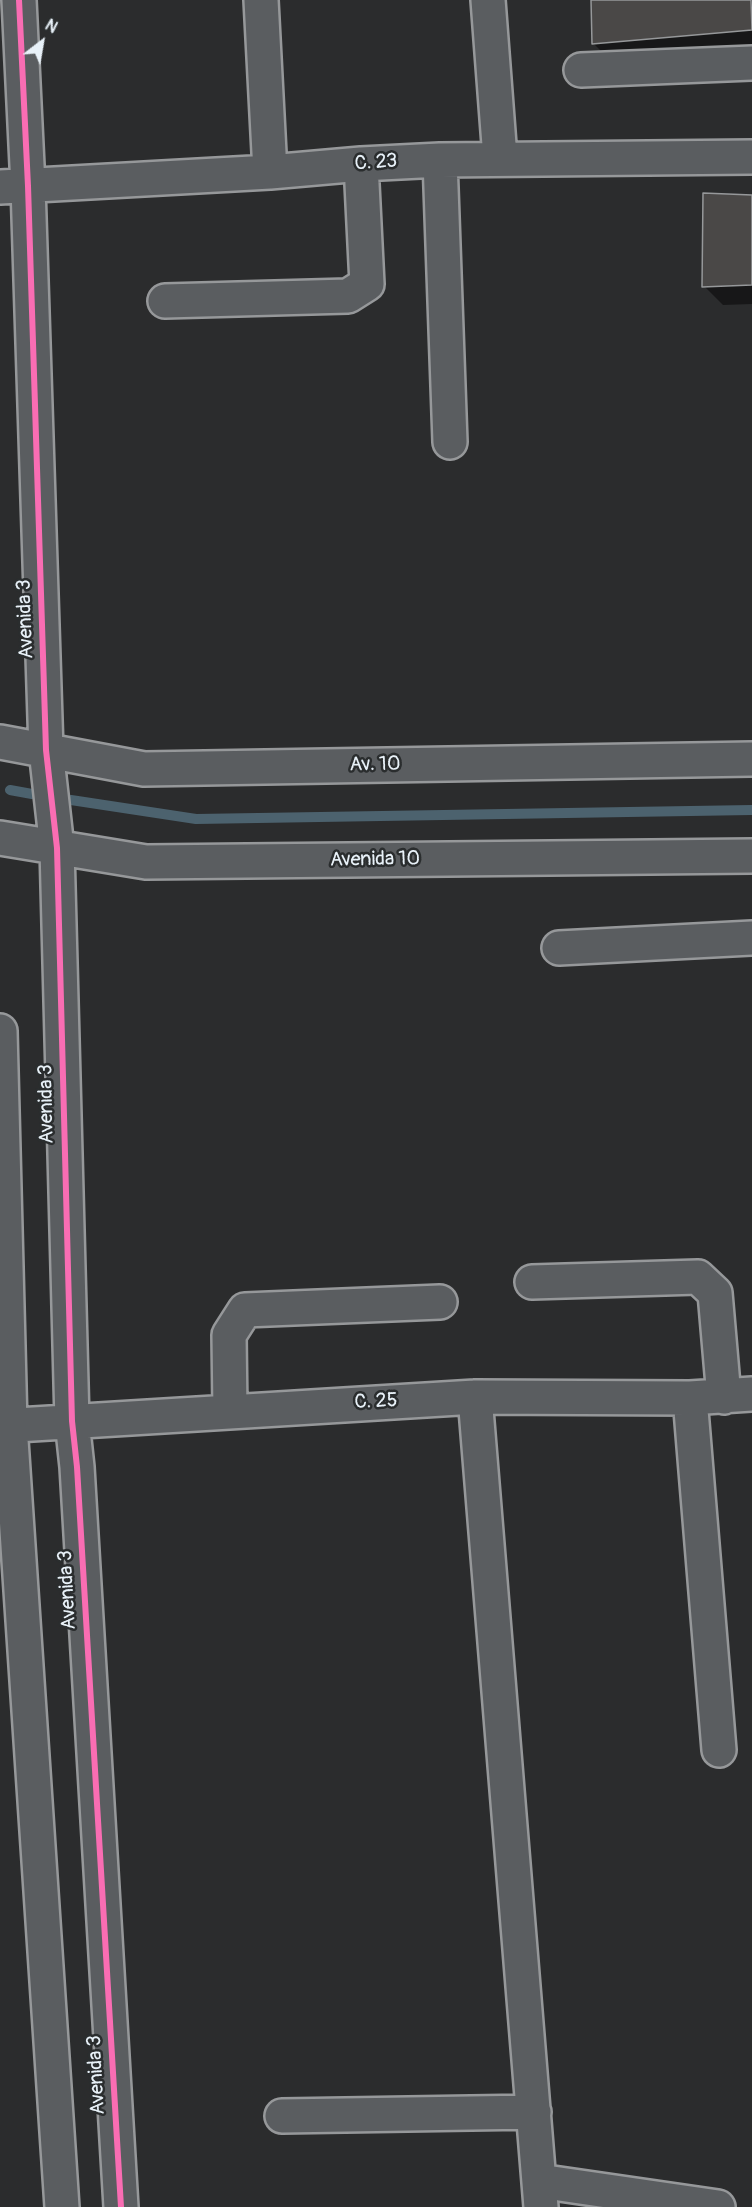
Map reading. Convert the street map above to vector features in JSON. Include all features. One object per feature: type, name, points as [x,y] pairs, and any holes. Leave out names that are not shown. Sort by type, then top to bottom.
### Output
[{"type":"street","name":"Avenida 3","points":[[19,0],[14,186],[46,750],[57,848],[72,1421],[77,1467],[121,2207]]},
{"type":"street","points":[[261,0],[270,172]]},
{"type":"street","points":[[488,0],[500,158]]},
{"type":"street","points":[[581,70],[752,63]]},
{"type":"street","name":"C. 23","points":[[14,186],[440,160],[752,157]]},
{"type":"street","points":[[440,160],[450,442]]},
{"type":"street","points":[[165,301],[348,296],[367,284],[361,164]]},
{"type":"street","name":"Av. 10","points":[[0,742],[144,769],[752,759]]},
{"type":"street","name":"Avenida 10","points":[[0,838],[146,862],[752,856]]},
{"type":"street","points":[[559,948],[752,938]]},
{"type":"street","points":[[0,1031],[5,1426],[62,2207]]},
{"type":"street","points":[[532,1282],[698,1277],[715,1293],[738,1396]]},
{"type":"street","points":[[230,1411],[229,1335],[245,1310],[440,1302]]},
{"type":"street","name":"C. 25","points":[[5,1426],[475,1397],[690,1398],[738,1396]]},
{"type":"street","points":[[475,1397],[540,2194],[718,2207]]},
{"type":"street","points":[[690,1398],[719,1750]]},
{"type":"street","points":[[282,2116],[534,2112]]},
{"type":"building","points":[[591,0],[751,0],[752,30],[592,44]]},
{"type":"building","points":[[703,193],[752,195],[752,285],[702,287]]},
{"type":"waterway","points":[[10,790],[32,794]]},
{"type":"waterway","points":[[71,800],[196,819],[752,810]]},
{"type":"cycle path","points":[[19,0],[28,186],[46,750],[57,848],[72,1421],[77,1467],[121,2207]]}]
